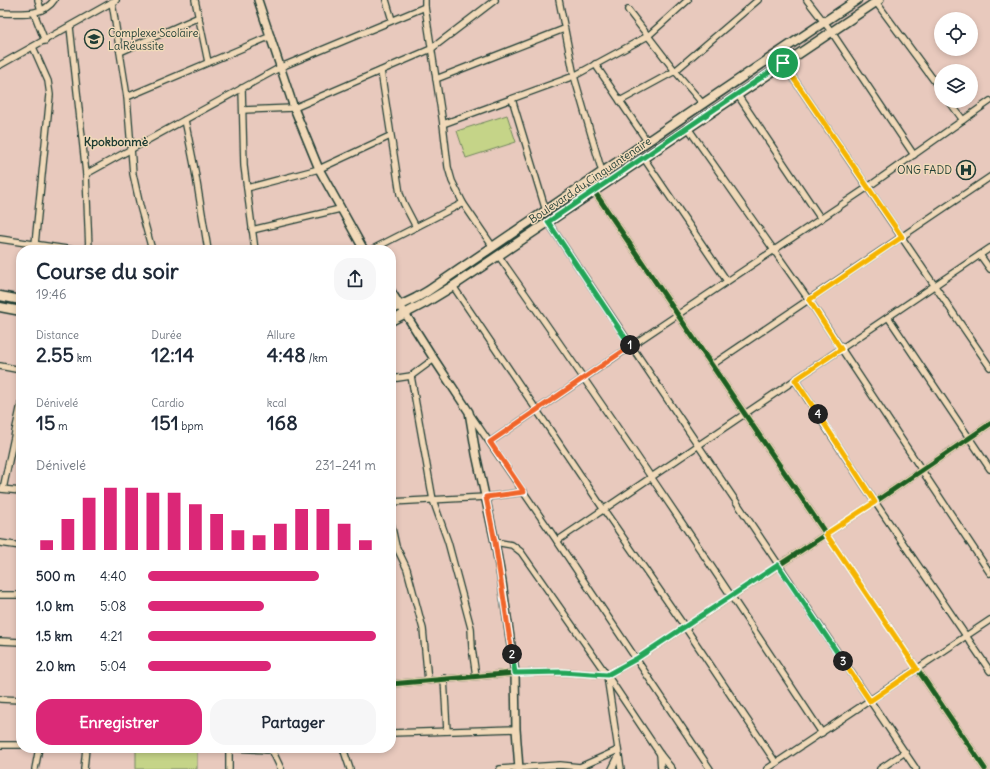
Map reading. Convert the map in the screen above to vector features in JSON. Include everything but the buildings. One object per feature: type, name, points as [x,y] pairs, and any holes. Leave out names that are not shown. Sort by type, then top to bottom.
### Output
[{"type":"main road","name":"Boulevard du Cinquantenaire","points":[[396,308],[428,291],[493,248],[647,141],[857,0]]},
{"type":"main road","name":"Boulevard du Cinquantenaire","points":[[396,319],[453,286],[877,1]]},
{"type":"main road","points":[[0,296],[16,299]]},
{"type":"main road","points":[[0,307],[16,309]]},
{"type":"street","points":[[38,0],[41,10]]},
{"type":"street","points":[[0,13],[34,13],[52,4],[54,0]]},
{"type":"street","points":[[195,0],[208,62]]},
{"type":"street","points":[[258,0],[294,108],[319,169],[361,245]]},
{"type":"street","points":[[386,0],[392,20]]},
{"type":"street","points":[[86,174],[281,67],[392,20],[431,0]]},
{"type":"street","points":[[243,110],[294,108],[381,71],[431,49],[495,0]]},
{"type":"street","points":[[559,0],[574,76],[602,172]]},
{"type":"street","points":[[444,124],[574,76],[648,36],[686,0]]},
{"type":"street","points":[[620,101],[675,71],[758,0]]},
{"type":"street","points":[[807,0],[832,32],[914,155]]},
{"type":"street","points":[[0,65],[114,1],[127,97],[136,191],[151,245]]},
{"type":"street","points":[[877,1],[934,80]]},
{"type":"street","points":[[425,4],[444,124],[448,167],[452,181],[463,204],[493,248]]},
{"type":"street","points":[[628,10],[675,71],[703,104]]},
{"type":"street","points":[[34,13],[45,41]]},
{"type":"street","points":[[120,52],[199,17]]},
{"type":"street","points":[[70,27],[86,174],[89,245]]},
{"type":"street","points":[[436,79],[564,29]]},
{"type":"street","points":[[127,97],[271,36]]},
{"type":"street","points":[[34,47],[48,81],[50,95],[35,244]]},
{"type":"street","points":[[783,63],[990,367]]},
{"type":"street","points":[[595,64],[647,141]]},
{"type":"street","points":[[381,71],[400,194],[416,227]]},
{"type":"street","points":[[242,88],[244,166],[254,245]]},
{"type":"street","points":[[737,94],[821,219]]},
{"type":"street","points":[[512,99],[546,211]]},
{"type":"street","points":[[490,442],[868,187],[990,101]]},
{"type":"street","points":[[954,108],[963,120]]},
{"type":"street","points":[[185,120],[207,245]]},
{"type":"street","points":[[688,128],[809,300],[990,573]]},
{"type":"street","points":[[247,188],[319,169],[390,136]]},
{"type":"street","points":[[644,157],[727,281]]},
{"type":"street","points":[[712,365],[990,177]]},
{"type":"street","points":[[594,191],[985,769]]},
{"type":"street","points":[[381,245],[463,204]]},
{"type":"street","points":[[252,230],[340,209]]},
{"type":"street","points":[[548,222],[916,769]]},
{"type":"street","points":[[0,239],[41,245]]},
{"type":"street","points":[[557,541],[990,248]]},
{"type":"street","points":[[498,255],[652,477],[822,733]]},
{"type":"street","points":[[980,255],[990,270]]},
{"type":"street","points":[[453,286],[776,763]]},
{"type":"street","points":[[396,298],[434,360],[710,769]]},
{"type":"street","points":[[888,317],[990,468]]},
{"type":"street","points":[[396,378],[411,376],[434,360]]},
{"type":"street","points":[[0,366],[16,369]]},
{"type":"street","points":[[411,376],[433,500],[448,542],[470,622],[476,676]]},
{"type":"street","points":[[795,380],[875,502],[990,671]]},
{"type":"street","points":[[469,412],[495,542],[515,673],[516,729],[519,768]]},
{"type":"street","points":[[396,683],[444,678],[515,673],[562,672],[607,675],[636,659],[685,627],[875,502],[990,424]]},
{"type":"street","points":[[16,426],[2,489],[16,490]]},
{"type":"street","points":[[396,502],[486,497],[524,492]]},
{"type":"street","points":[[495,542],[512,545],[521,552],[660,754],[672,769]]},
{"type":"street","points":[[0,543],[16,545]]},
{"type":"street","points":[[396,550],[407,569],[423,629],[428,680]]},
{"type":"street","points":[[0,595],[16,596]]},
{"type":"street","points":[[768,769],[990,620]]},
{"type":"street","points":[[0,640],[16,642]]},
{"type":"street","points":[[607,675],[621,769]]},
{"type":"street","points":[[444,678],[448,731]]},
{"type":"street","points":[[0,699],[16,700]]},
{"type":"street","points":[[396,733],[516,729]]},
{"type":"street","points":[[0,745],[16,745]]},
{"type":"street","points":[[500,769],[560,765],[580,767],[618,750]]},
{"type":"street","points":[[880,769],[905,752]]},
{"type":"street","points":[[35,769],[38,753]]},
{"type":"street","points":[[84,769],[86,753]]},
{"type":"street","points":[[229,753],[229,769]]},
{"type":"street","points":[[274,753],[281,769]]},
{"type":"street","points":[[345,753],[350,769]]},
{"type":"street","points":[[660,754],[661,769]]},
{"type":"street","points":[[612,769],[619,756]]},
{"type":"green space","points":[[507,115],[516,142],[466,158],[457,131]]},
{"type":"green space","points":[[136,753],[197,753],[197,769],[136,769]]},
{"type":"cycle path","points":[[594,191],[985,769]]},
{"type":"cycle path","points":[[396,684],[515,673],[562,672],[607,675],[636,659],[685,627],[875,502],[990,424]]},
{"type":"place","name":"Complexe Scolaire La Réussite","points":[[94,39]]},
{"type":"place","name":"ONG FADD","points":[[966,170]]},
{"type":"district","name":"Kpokbonmè","points":[[116,142]]},
{"type":"route","points":[[783,63],[902,237],[809,300],[841,349],[795,380],[875,502],[826,534],[917,669],[870,701],[778,565],[636,659],[607,675],[562,672],[515,673],[502,582],[486,497],[524,492],[490,442],[631,346],[548,222],[783,63]]}]
